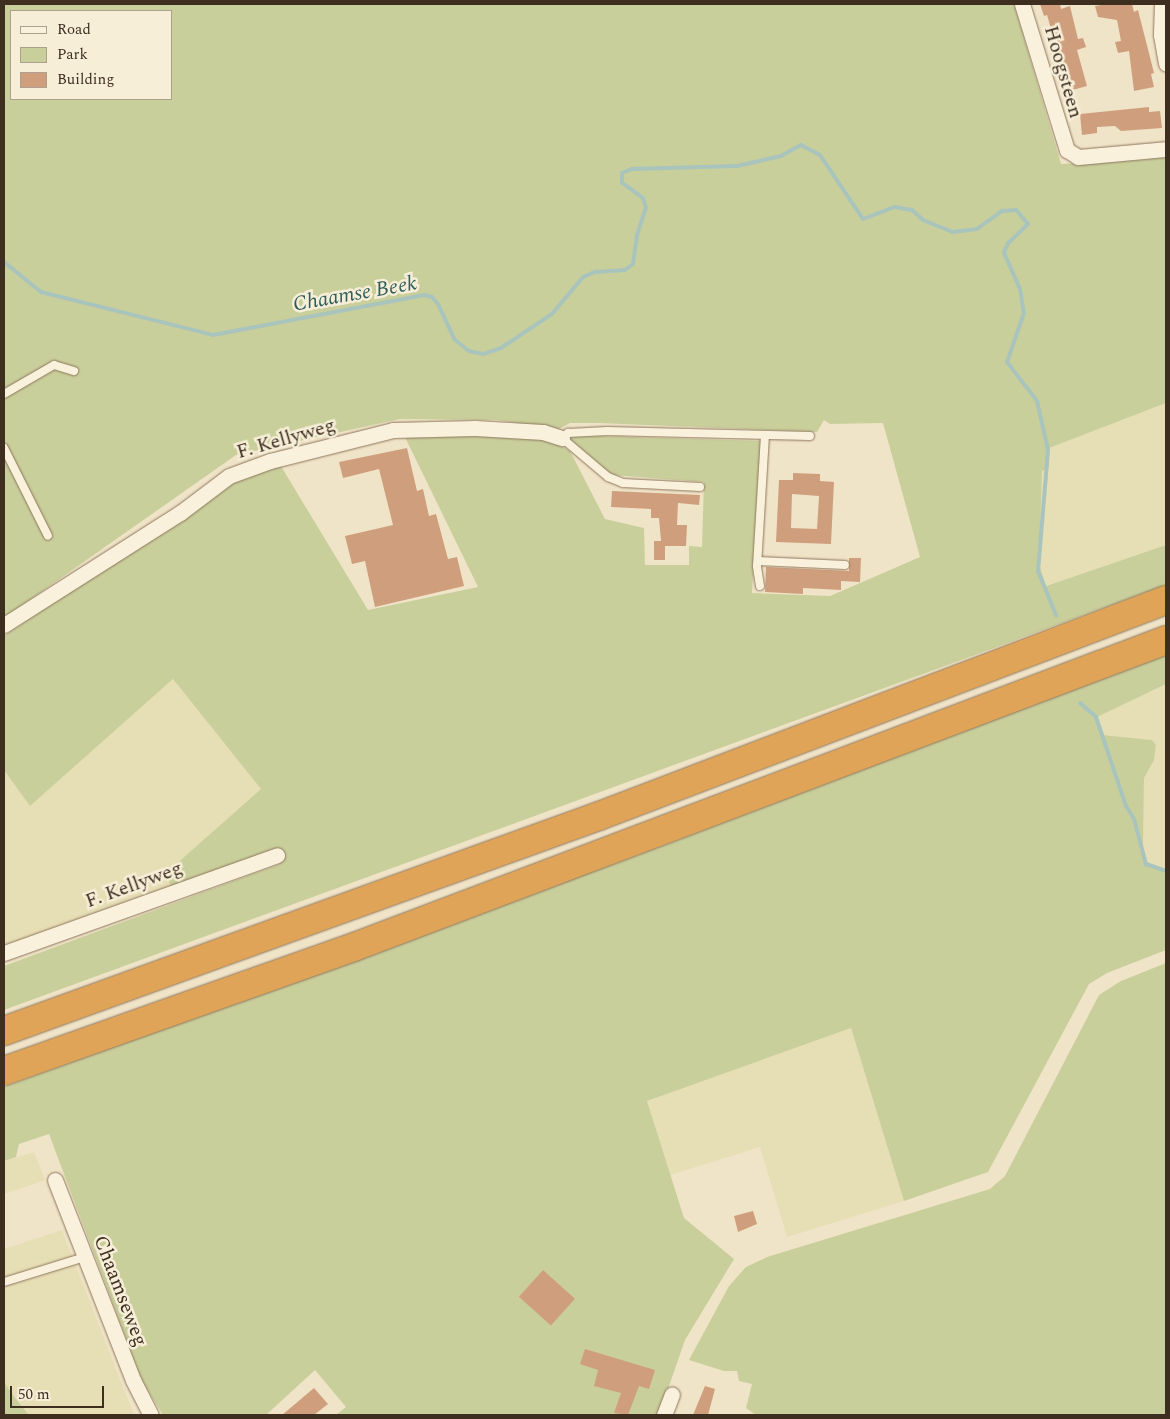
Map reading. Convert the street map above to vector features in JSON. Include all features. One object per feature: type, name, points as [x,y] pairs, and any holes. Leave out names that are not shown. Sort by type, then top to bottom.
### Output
[{"type":"highway","points":[[4,1031],[599,816],[1166,600]]},
{"type":"highway","points":[[4,1071],[354,947],[1166,640]]},
{"type":"street","name":"Hoogsteen","points":[[1022,4],[1067,150],[1078,157],[1166,149]]},
{"type":"street","points":[[1162,4],[1161,35],[1166,64]]},
{"type":"street","name":"F. Kellyweg","points":[[4,625],[180,513],[229,476],[270,461],[393,430],[475,428],[543,432],[562,438]]},
{"type":"street","name":"F. Kellyweg","points":[[4,953],[277,855]]},
{"type":"street","name":"Chaamseweg","points":[[55,1180],[132,1380],[151,1415]]},
{"type":"street","points":[[664,1415],[672,1394]]},
{"type":"lane","points":[[4,394],[54,365],[74,371]]},
{"type":"lane","points":[[700,487],[616,480],[562,438],[568,433],[607,431],[810,436]]},
{"type":"lane","points":[[760,586],[758,561],[765,435]]},
{"type":"lane","points":[[4,448],[48,536]]},
{"type":"lane","points":[[758,561],[845,565]]},
{"type":"lane","points":[[4,1282],[85,1257]]},
{"type":"shaded area","points":[[1166,403],[1166,545],[1045,586],[1039,564],[1038,545],[1042,471],[1049,448]]},
{"type":"shaded area","points":[[173,679],[262,789],[172,888],[4,948],[4,770],[30,806]]},
{"type":"shaded area","points":[[1166,684],[1166,871],[1146,864],[1143,846],[1144,778],[1154,760],[1156,745],[1152,740],[1102,735],[1096,717]]},
{"type":"shaded area","points":[[851,1028],[904,1201],[787,1237],[760,1147],[670,1175],[647,1101]]},
{"type":"shaded area","points":[[34,1152],[45,1180],[4,1194],[4,1161]]},
{"type":"shaded area","points":[[62,1230],[134,1415],[29,1415],[4,1382],[4,1249]]},
{"type":"green space","points":[[4,4],[1014,4],[1061,164],[1149,159],[1166,153],[1166,403],[1049,448],[1049,468],[1042,471],[1039,564],[1046,586],[1166,545],[1166,585],[4,1010],[4,966],[280,864],[274,851],[172,888],[165,874],[261,789],[173,679],[30,806],[4,770],[4,636],[120,558],[233,472],[276,458],[368,610],[478,587],[402,431],[549,439],[570,451],[605,519],[644,528],[645,565],[689,565],[689,546],[702,547],[704,482],[612,475],[571,441],[571,435],[761,441],[752,593],[830,596],[920,557],[883,423],[830,424],[824,420],[817,432],[598,423],[570,423],[559,429],[498,420],[400,419],[236,455],[4,618]]},
{"type":"green space","points":[[1166,653],[1166,684],[1097,717],[1102,735],[1152,740],[1156,745],[1154,760],[1144,778],[1143,846],[1146,864],[1166,871],[1166,950],[1107,973],[1089,984],[988,1172],[904,1201],[851,1028],[647,1101],[684,1218],[734,1259],[685,1340],[659,1415],[336,1415],[346,1407],[315,1370],[266,1415],[163,1415],[142,1381],[49,1134],[19,1144],[16,1157],[4,1161],[4,1087],[665,845]]},
{"type":"green space","points":[[1166,963],[1166,1415],[756,1415],[746,1408],[752,1384],[739,1381],[737,1371],[724,1371],[689,1360],[729,1286],[746,1267],[767,1257],[990,1189],[1005,1176],[1099,995],[1121,981]]},
{"type":"green space","points":[[4,1382],[16,1399],[29,1415],[4,1415]]},
{"type":"building","points":[[1040,4],[1060,4],[1061,9],[1070,6],[1078,39],[1083,38],[1086,47],[1077,50],[1087,86],[1069,91],[1047,15],[1044,16]]},
{"type":"building","points":[[1132,4],[1134,12],[1138,10],[1154,73],[1151,74],[1154,87],[1134,91],[1129,51],[1118,53],[1115,42],[1121,41],[1117,20],[1098,17],[1095,6]]},
{"type":"building","points":[[1149,107],[1149,112],[1160,111],[1162,128],[1121,131],[1115,126],[1097,127],[1097,133],[1082,135],[1080,114]]},
{"type":"building","points":[[407,448],[417,491],[423,489],[429,516],[436,514],[448,559],[457,557],[464,586],[375,607],[365,561],[352,564],[345,536],[393,525],[379,469],[343,478],[339,462]]},
{"type":"building","points":[[793,473],[820,474],[820,481],[834,482],[831,544],[776,542],[779,480],[793,480]],"holes":[[[792,494],[819,496],[817,529],[791,528]]]},
{"type":"building","points":[[612,491],[700,495],[699,505],[678,503],[677,525],[687,525],[686,546],[665,546],[665,560],[654,560],[654,541],[661,541],[659,518],[651,518],[651,509],[611,507]]},
{"type":"building","points":[[849,558],[861,558],[860,582],[841,581],[841,590],[803,588],[803,594],[765,592],[766,567],[849,571]]},
{"type":"building","points":[[753,1211],[757,1224],[738,1232],[734,1216]]},
{"type":"building","points":[[543,1270],[575,1299],[551,1326],[519,1297]]},
{"type":"building","points":[[585,1349],[655,1370],[649,1389],[639,1386],[628,1415],[614,1413],[621,1393],[594,1386],[598,1370],[580,1364]]},
{"type":"building","points":[[705,1386],[715,1389],[708,1415],[693,1415]]},
{"type":"building","points":[[314,1388],[328,1404],[314,1415],[282,1415]]},
{"type":"waterway","name":"Chaamse Beek","points":[[4,262],[41,292],[213,335],[424,295],[432,297],[438,304],[454,339],[469,351],[483,354],[501,348],[552,314],[583,277],[595,272],[625,270],[633,264],[637,235],[646,208],[643,198],[622,183],[622,173],[632,169],[737,166],[781,156],[801,145],[820,155],[863,219],[895,207],[912,210],[923,220],[953,232],[977,229],[1002,211],[1016,210],[1028,224],[1008,243],[1004,253],[1020,289],[1024,313],[1007,362],[1037,401],[1048,450],[1038,571],[1056,615]]},
{"type":"waterway","name":"Chaamse Beek","points":[[1080,703],[1096,717],[1126,806],[1134,819],[1146,864],[1166,871]]}]
